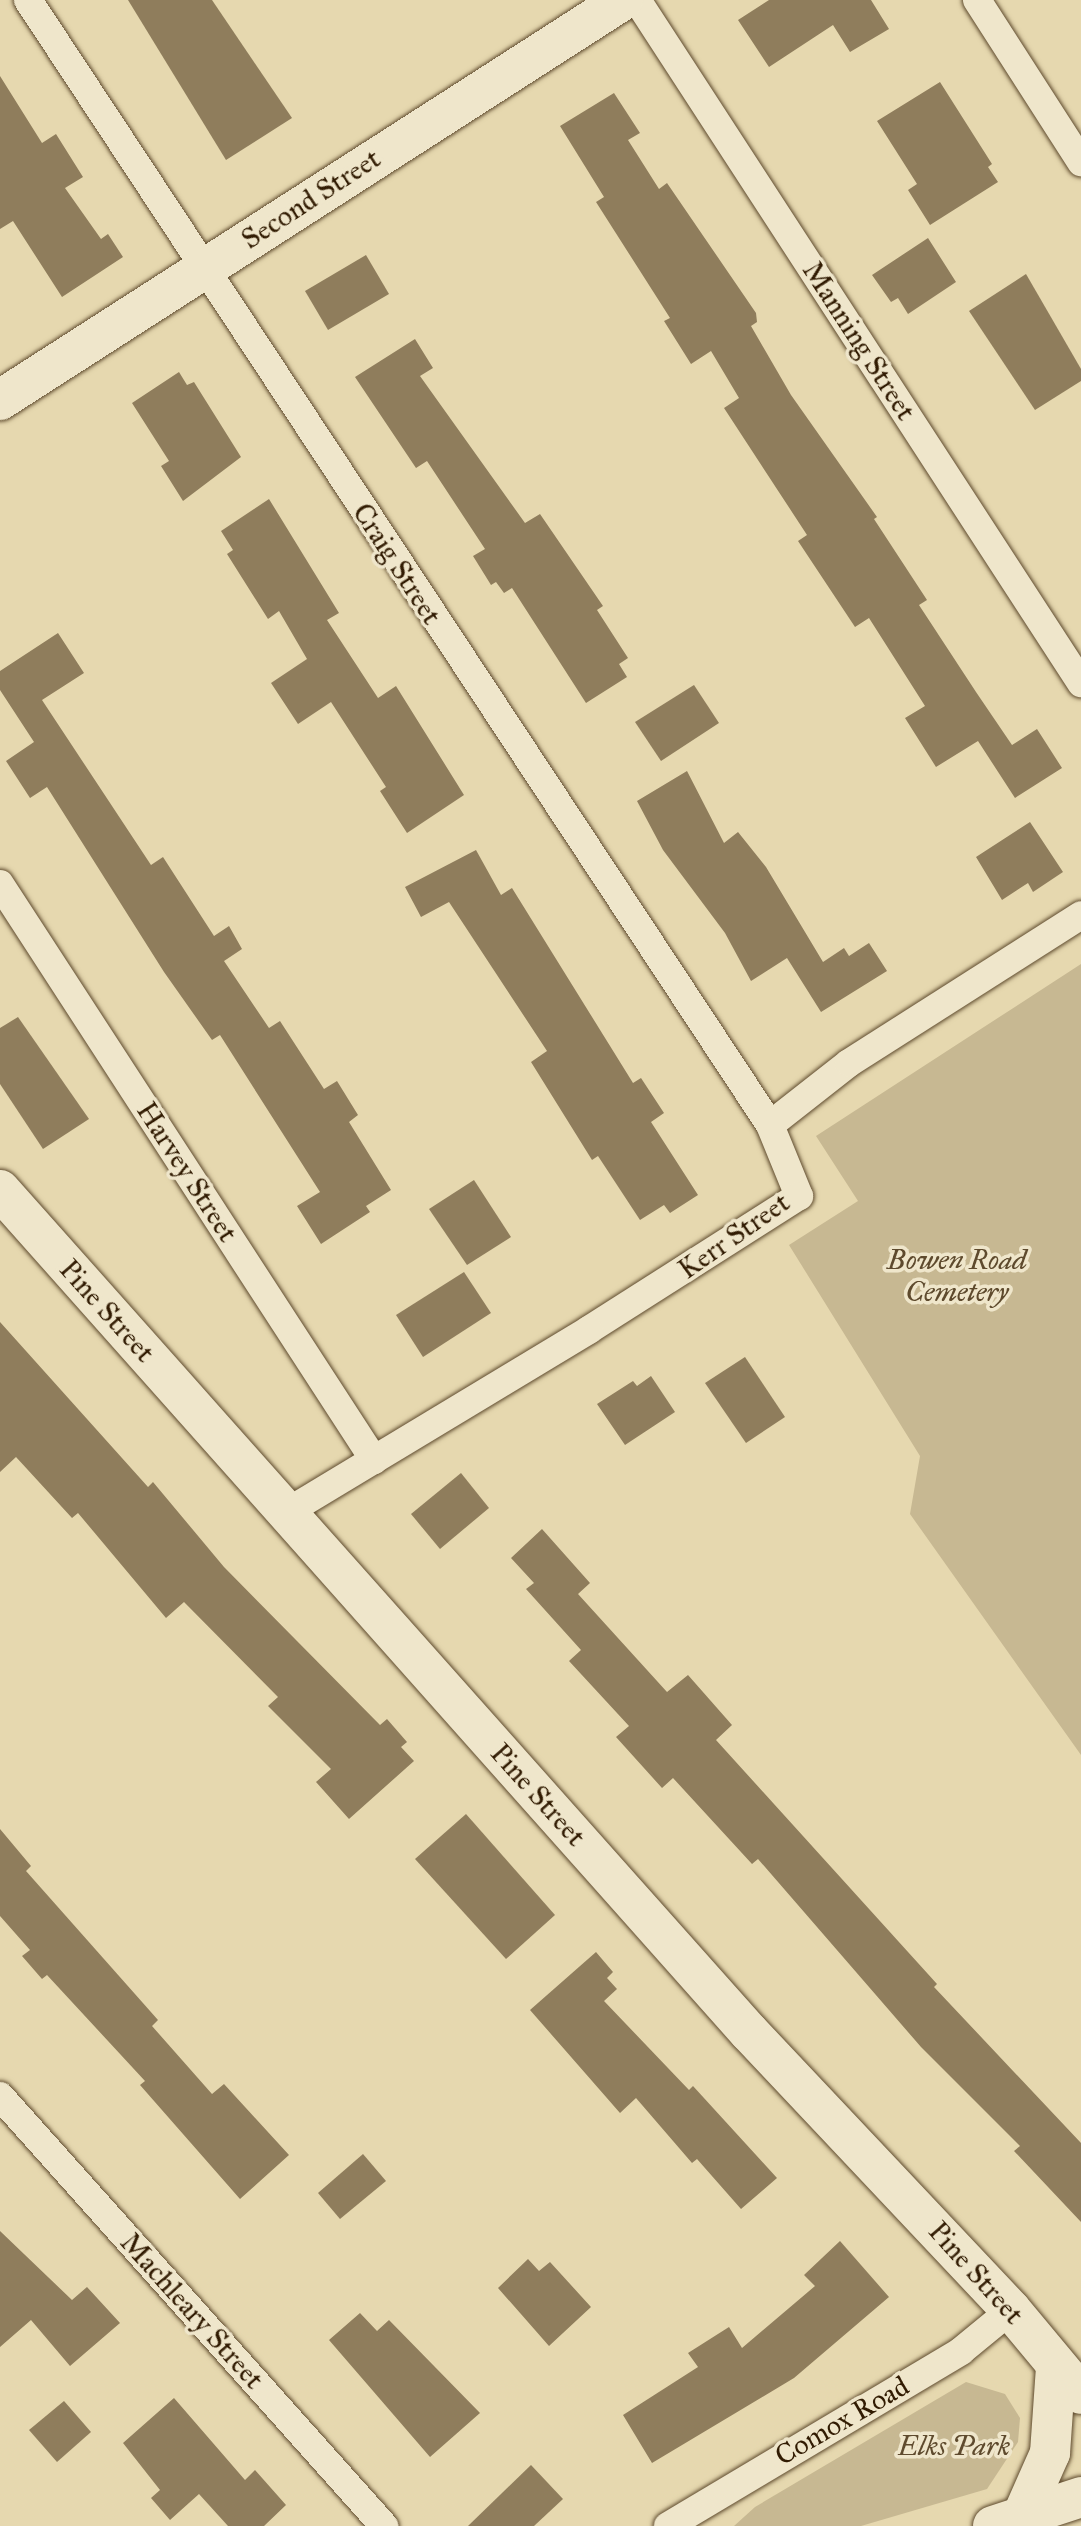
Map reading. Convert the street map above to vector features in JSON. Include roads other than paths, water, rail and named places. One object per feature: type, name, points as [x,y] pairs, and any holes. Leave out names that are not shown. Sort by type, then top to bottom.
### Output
[{"type":"street","name":"Craig Street","points":[[28,0],[770,1125]]},
{"type":"street","name":"Second Street","points":[[0,400],[623,0]]},
{"type":"street","name":"Manning Street","points":[[637,0],[1081,683]]},
{"type":"street","points":[[977,0],[1081,162]]},
{"type":"street","name":"Harvey Street","points":[[0,884],[374,1460]]},
{"type":"street","points":[[770,1125],[849,1063],[1081,915]]},
{"type":"street","name":"Kerr Street","points":[[287,1512],[799,1196],[770,1125]]},
{"type":"street","name":"Pine Street","points":[[0,1190],[749,2032],[1011,2310],[1068,2381]]},
{"type":"street","name":"Machleary Street","points":[[0,2096],[384,2526]]},
{"type":"street","name":"Comox Road","points":[[668,2526],[961,2351],[1011,2310]]},
{"type":"street","points":[[1008,2520],[1050,2453],[1068,2381]]},
{"type":"street","points":[[1008,2520],[1081,2497]]},
{"type":"park label","name":"Bowen Road Cemetery","points":[[957,1276]]},
{"type":"park label","name":"Elks Park","points":[[954,2446]]}]
